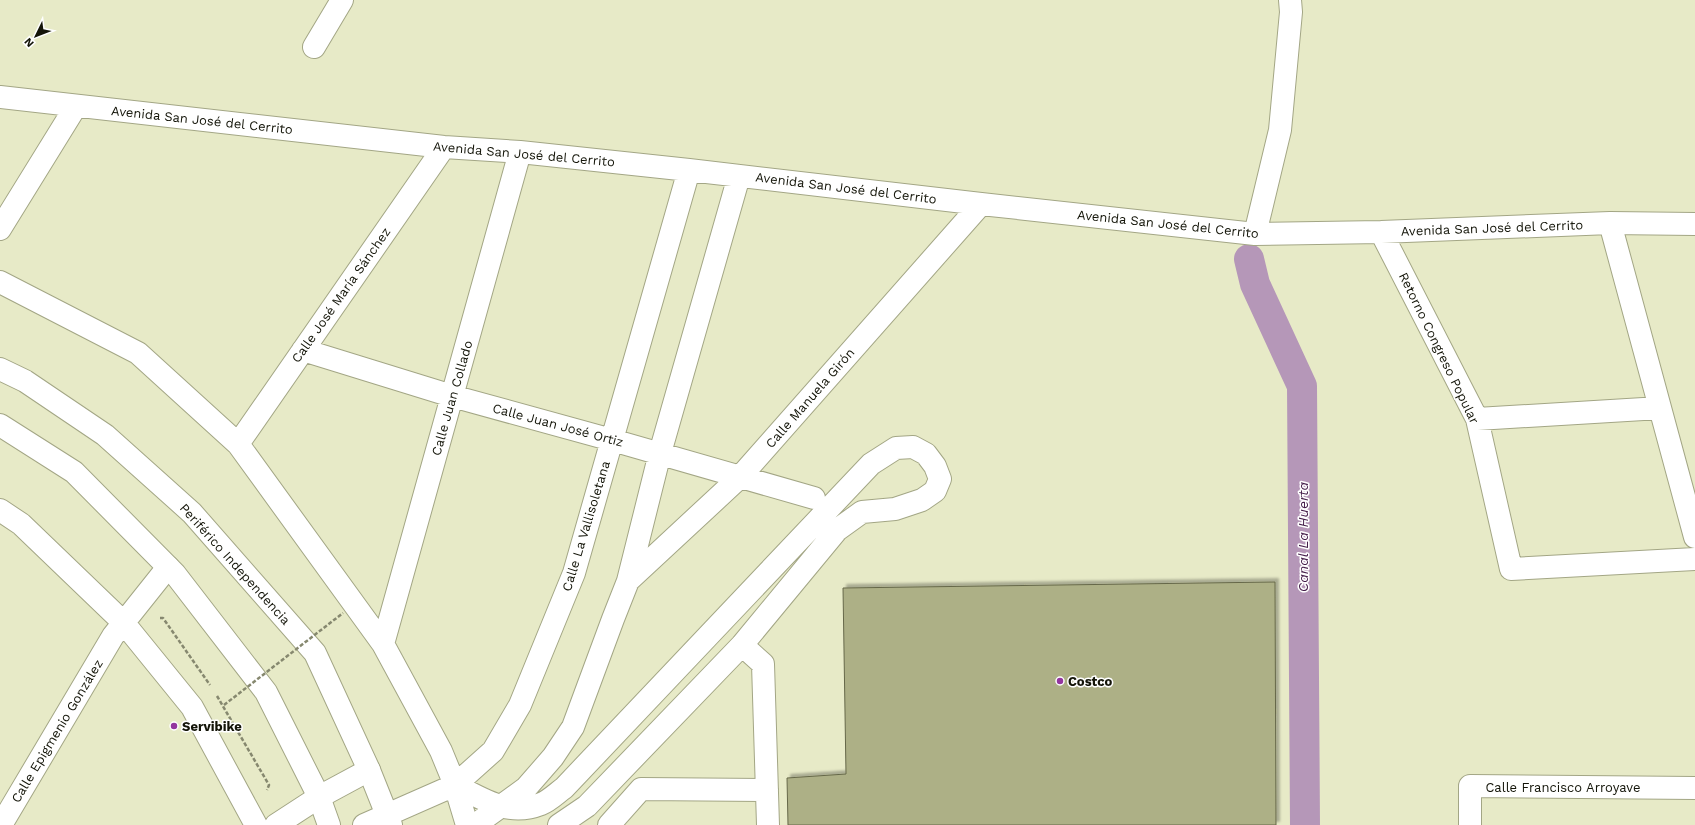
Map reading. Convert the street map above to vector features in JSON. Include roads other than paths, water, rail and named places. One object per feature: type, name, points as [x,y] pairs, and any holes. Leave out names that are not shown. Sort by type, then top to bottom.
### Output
[{"type":"main road","points":[[314,46],[342,0]]},
{"type":"main road","points":[[1255,234],[1280,130],[1291,12],[1290,0]]},
{"type":"main road","name":"Avenida San José del Cerrito","points":[[0,97],[444,147],[520,152],[689,170],[1255,234],[1381,232],[1610,224],[1695,224]]},
{"type":"main road","points":[[0,229],[76,106]]},
{"type":"main road","name":"Calle José María Sánchez","points":[[238,444],[444,147]]},
{"type":"main road","name":"Calle Juan Collado","points":[[383,644],[520,152]]},
{"type":"main road","name":"Calle La Vallisoletana","points":[[364,825],[390,820],[455,785],[493,751],[520,705],[574,573],[689,170]]},
{"type":"main road","points":[[475,825],[526,788],[553,757],[573,727],[628,581],[660,454],[739,176]]},
{"type":"main road","name":"Calle Manuela Girón","points":[[628,581],[740,477],[981,204]]},
{"type":"main road","points":[[1610,224],[1695,537]]},
{"type":"main road","name":"Retorno Congreso Popular","points":[[1381,232],[1477,419],[1511,569],[1695,559]]},
{"type":"main road","points":[[0,282],[138,353],[238,444],[383,644],[428,724],[441,751],[455,785],[467,825]]},
{"type":"main road","name":"Calle Juan José Ortiz","points":[[303,350],[452,396],[814,498]]},
{"type":"main road","name":"Periférico Independencia","points":[[0,369],[25,381],[105,435],[192,513],[315,653],[369,770],[390,820]]},
{"type":"main road","points":[[1477,419],[1660,408]]},
{"type":"main road","points":[[0,425],[74,472],[175,574],[266,692],[319,797],[329,825]]},
{"type":"main road","points":[[455,785],[501,807],[519,808],[541,804],[564,788],[871,464],[896,448],[913,447],[926,454],[935,466],[940,479],[935,491],[922,500],[895,509],[862,512],[837,530],[742,645],[588,806],[559,825]]},
{"type":"main road","points":[[0,510],[21,524],[192,707],[256,825]]},
{"type":"main road","name":"Calle Epigmenio González","points":[[0,825],[118,629],[168,567]]},
{"type":"main road","points":[[742,645],[763,664],[768,825]]},
{"type":"main road","points":[[276,825],[319,797],[369,770]]},
{"type":"main road","name":"Calle Francisco Arroyave","points":[[1470,825],[1470,786],[1695,788]]},
{"type":"main road","points":[[609,825],[641,789],[767,790]]},
{"type":"waterway","name":"Canal La Huerta","points":[[1249,259],[1255,284],[1302,386],[1305,825]]},
{"type":"place","name":"Costco","points":[[1060,681]]},
{"type":"place","name":"Servibike","points":[[174,726]]}]
